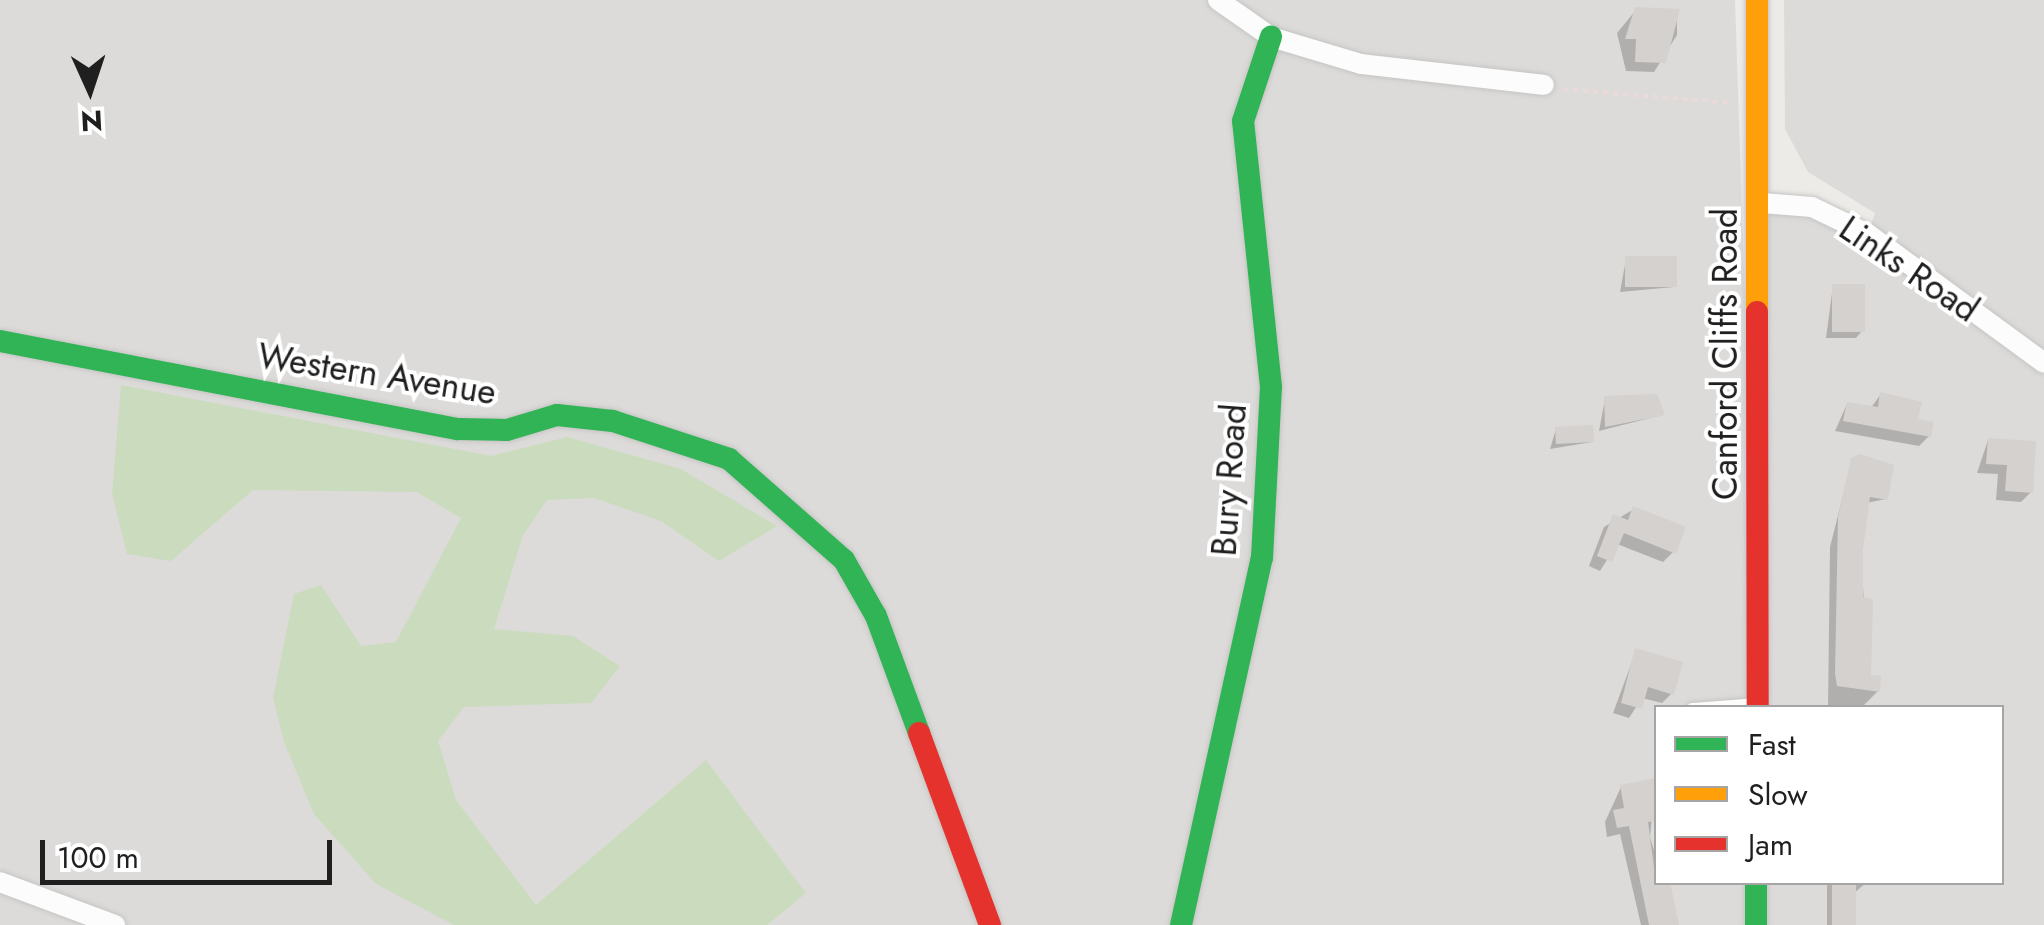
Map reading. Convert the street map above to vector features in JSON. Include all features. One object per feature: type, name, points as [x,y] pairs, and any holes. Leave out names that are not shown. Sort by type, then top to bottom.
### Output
[{"type":"street","points":[[1218,0],[1271,36],[1361,64],[1544,85]]},
{"type":"street","name":"Canford Cliffs Road","points":[[1757,0],[1762,203],[1758,705]]},
{"type":"street","name":"Bury Road","points":[[1182,925],[1262,558],[1271,387],[1243,122],[1271,36]]},
{"type":"street","name":"Links Road","points":[[1762,203],[1812,207],[1868,234],[2044,363]]},
{"type":"street","name":"Western Avenue","points":[[0,340],[458,429],[507,430],[558,415],[614,421],[729,459],[844,560],[876,616],[990,925]]},
{"type":"street","points":[[0,882],[113,925]]},
{"type":"street","points":[[1756,885],[1756,925]]},
{"type":"path","points":[[1544,85],[1757,105]]},
{"type":"shaded area","points":[[0,0],[1735,0],[1757,669],[1762,203],[1868,233],[1875,213],[1808,172],[1785,129],[1784,0],[2044,0],[2044,925],[0,925]]},
{"type":"green space","points":[[121,385],[491,456],[567,437],[681,469],[777,526],[719,561],[661,521],[594,498],[547,500],[523,535],[494,629],[573,636],[620,666],[591,703],[464,707],[438,741],[456,800],[536,905],[706,760],[806,893],[767,925],[454,925],[376,884],[314,814],[284,742],[273,698],[294,594],[321,585],[361,646],[396,642],[461,518],[417,492],[253,490],[171,561],[127,554],[112,494]]},
{"type":"building","points":[[1635,7],[1680,9],[1666,63],[1635,62],[1636,39],[1625,39]]},
{"type":"building","points":[[1625,256],[1677,256],[1677,287],[1625,287]]},
{"type":"building","points":[[1832,284],[1865,284],[1865,332],[1832,332]]},
{"type":"building","points":[[1880,392],[1922,402],[1918,419],[1934,422],[1931,437],[1843,421],[1847,402],[1878,407]]},
{"type":"building","points":[[1657,394],[1665,415],[1605,427],[1604,396]]},
{"type":"building","points":[[1593,425],[1594,442],[1556,444],[1555,427]]},
{"type":"building","points":[[1988,438],[2036,441],[2033,493],[2005,491],[2007,465],[1986,464]]},
{"type":"building","points":[[1860,454],[1894,465],[1888,500],[1870,497],[1863,550],[1863,597],[1873,599],[1871,675],[1881,676],[1880,692],[1837,686],[1835,673],[1838,517],[1851,458]]},
{"type":"building","points":[[1633,506],[1686,527],[1676,554],[1624,533],[1612,562],[1597,556],[1613,514],[1628,520]]},
{"type":"building","points":[[1635,648],[1683,662],[1674,695],[1648,687],[1642,709],[1621,703]]},
{"type":"building","points":[[1654,778],[1654,821],[1648,822],[1654,885],[1671,885],[1679,925],[1649,925],[1629,826],[1617,828],[1613,810],[1624,808],[1620,785]]},
{"type":"building","points":[[1832,885],[1856,885],[1856,925],[1832,925]]},
{"type":"traffic: fast","points":[[1181,925],[1262,558],[1271,387],[1243,121],[1271,37]]},
{"type":"traffic: fast","points":[[0,341],[458,429],[507,430],[557,415],[613,421],[729,459],[844,560],[876,616],[919,733]]},
{"type":"traffic: fast","points":[[1756,885],[1756,925]]},
{"type":"traffic: slow","points":[[1757,0],[1757,312]]},
{"type":"traffic: jam","points":[[1757,312],[1758,705]]},
{"type":"traffic: jam","points":[[919,733],[990,925]]}]
